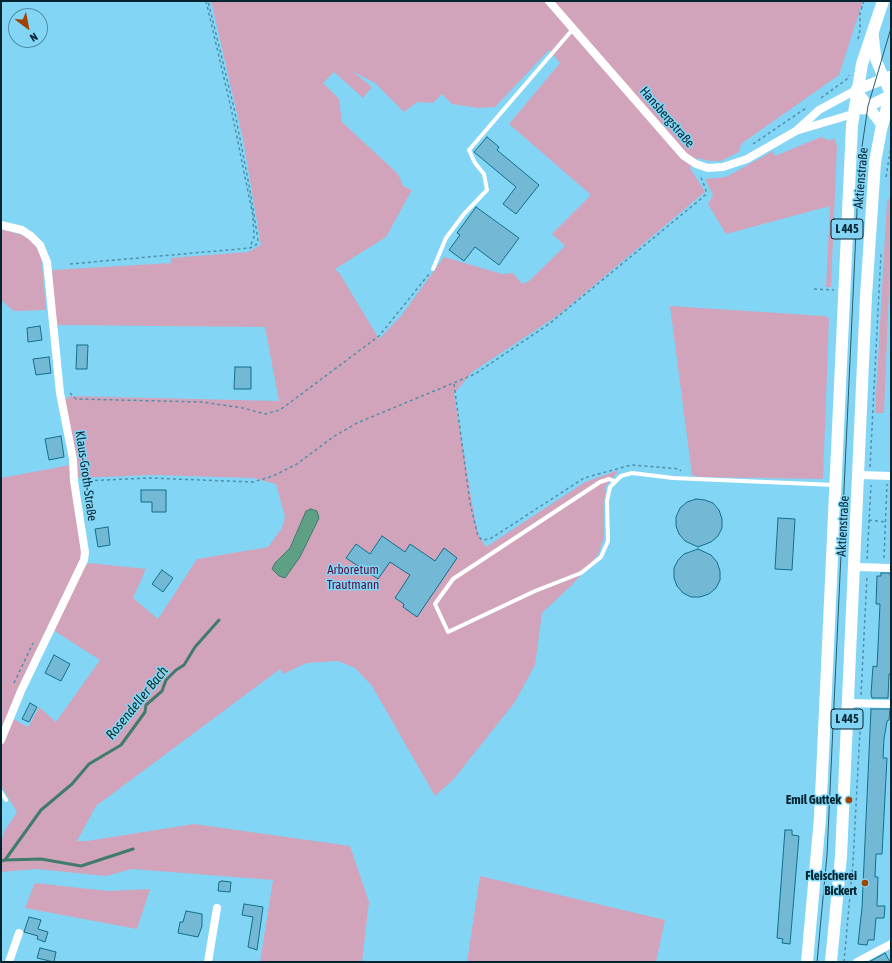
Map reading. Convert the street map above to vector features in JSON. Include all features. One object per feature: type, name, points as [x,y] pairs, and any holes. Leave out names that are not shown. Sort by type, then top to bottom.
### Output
[{"type":"main road","name":"Aktienstraße","points":[[807,962],[820,818],[844,291],[854,114],[856,90],[862,64],[883,1]]},
{"type":"main road","name":"Aktienstraße","points":[[831,962],[841,856],[855,567],[865,475],[866,296],[874,176],[882,125],[891,94]]},
{"type":"street","name":"Hansbergstraße","points":[[549,1],[684,156],[696,164],[716,168],[736,164],[796,130],[819,110],[856,90]]},
{"type":"street","points":[[854,114],[891,94],[887,77],[876,60],[873,32]]},
{"type":"street","points":[[882,125],[856,90],[887,77]]},
{"type":"street","name":"Hansbergstraße","points":[[796,130],[854,114]]},
{"type":"street","name":"Klaus-Groth-Straße","points":[[1,225],[22,230],[31,236],[40,245],[47,262],[60,393],[73,459],[74,481],[85,552],[84,560],[21,691],[1,740]]},
{"type":"street","points":[[865,475],[889,476]]},
{"type":"street","points":[[855,567],[887,568]]},
{"type":"street","points":[[848,703],[891,704]]},
{"type":"street","points":[[208,962],[217,908]]},
{"type":"street","points":[[9,962],[19,933]]},
{"type":"street","points":[[857,962],[891,944]]},
{"type":"lane","points":[[432,269],[446,238],[464,214],[486,190],[484,174],[475,163],[469,150],[573,28]]},
{"type":"lane","name":"Aktienstraße","points":[[614,481],[608,479],[600,482],[452,579],[435,604],[448,632],[535,590],[582,573],[601,557],[608,541],[607,501],[614,481],[621,476],[632,473],[690,478],[835,485]]},
{"type":"lane","points":[[1,792],[6,800]]},
{"type":"path","points":[[207,1],[232,108],[253,216],[254,237],[250,248]]},
{"type":"path","points":[[70,264],[250,248],[256,245],[258,240],[250,190],[234,108],[207,1]]},
{"type":"path","points":[[857,43],[860,30],[860,14],[864,1]]},
{"type":"path","points":[[816,102],[847,79],[851,71]]},
{"type":"path","points":[[753,144],[809,106]]},
{"type":"path","name":"Aktienstraße","points":[[885,182],[891,146]]},
{"type":"path","points":[[74,481],[149,478],[253,482],[273,476],[297,464],[333,437],[357,423],[454,384],[487,367],[564,313],[702,198],[706,194],[706,190],[696,164]]},
{"type":"path","name":"Aktienstraße","points":[[844,962],[853,862],[867,567],[869,520],[865,475],[881,250]]},
{"type":"path","points":[[70,393],[76,399],[202,402],[244,408],[265,414],[280,410],[378,336],[432,269]]},
{"type":"path","points":[[814,289],[844,291]]},
{"type":"path","points":[[454,384],[470,503],[478,536],[482,540],[490,539],[584,478],[631,465],[679,469],[690,478]]},
{"type":"path","points":[[887,568],[886,522],[889,476]]},
{"type":"path","points":[[869,520],[886,522]]},
{"type":"path","points":[[12,687],[37,637]]},
{"type":"green space","name":"Arboretum Trautmann","points":[[211,1],[863,1],[839,75],[741,144],[739,152],[721,161],[710,161],[697,158],[690,168],[705,192],[557,316],[472,372],[454,394],[475,520],[479,536],[486,547],[585,482],[619,470],[606,486],[604,504],[604,537],[598,555],[573,584],[542,613],[535,665],[515,702],[453,780],[435,796],[372,686],[355,668],[338,661],[307,663],[283,674],[280,669],[96,806],[77,841],[87,841],[194,824],[350,846],[369,902],[362,962],[260,962],[273,880],[132,869],[106,876],[37,869],[1,872],[1,843],[4,832],[17,812],[1,786],[1,746],[13,719],[28,727],[39,707],[56,722],[100,660],[53,630],[85,566],[89,563],[146,569],[133,598],[158,619],[197,559],[268,547],[282,528],[285,517],[276,484],[253,478],[153,475],[75,478],[65,400],[71,396],[279,401],[265,327],[55,325],[52,270],[171,263],[171,258],[248,252],[261,245],[243,139]],"holes":[[[549,50],[560,63],[509,124],[591,195],[552,234],[565,246],[529,281],[522,284],[513,273],[502,274],[444,257],[401,316],[379,339],[340,274],[335,269],[386,237],[412,190],[403,186],[398,174],[342,122],[339,99],[323,83],[334,72],[363,98],[372,87],[352,71],[375,83],[404,112],[417,102],[433,103],[442,94],[452,104],[478,108],[495,107]]]},
{"type":"green space","points":[[821,137],[828,140],[835,139],[837,147],[831,287],[826,287],[830,206],[726,234],[708,204],[713,195],[705,179],[726,177],[773,151],[775,156]]},
{"type":"green space","points":[[891,196],[891,241],[884,413],[875,413],[887,201]]},
{"type":"green space","points":[[1,229],[25,236],[34,244],[41,254],[46,310],[14,311],[1,300]]},
{"type":"green space","points":[[670,306],[824,316],[829,318],[823,479],[700,477],[692,475]]},
{"type":"green space","points":[[70,465],[82,549],[81,563],[1,733],[1,478]]},
{"type":"green space","points":[[480,876],[665,920],[656,962],[467,962]]},
{"type":"green space","points":[[35,883],[108,891],[150,889],[137,929],[25,908]]},
{"type":"shaded area","points":[[311,509],[317,511],[319,518],[300,557],[285,578],[279,576],[272,569],[275,563],[290,548],[306,511]]},
{"type":"building","points":[[487,137],[499,147],[497,150],[539,185],[516,214],[503,204],[516,187],[474,152]]},
{"type":"building","points":[[476,207],[519,238],[499,265],[475,247],[464,261],[449,250],[460,235],[457,233]]},
{"type":"building","points":[[40,326],[42,340],[28,342],[27,328]]},
{"type":"building","points":[[77,345],[88,345],[87,369],[76,369]]},
{"type":"building","points":[[49,357],[51,373],[36,375],[33,359]]},
{"type":"building","points":[[235,367],[251,367],[251,389],[234,389]]},
{"type":"building","points":[[61,436],[64,457],[49,460],[45,439]]},
{"type":"building","points":[[141,490],[166,490],[166,512],[152,512],[152,502],[141,502]]},
{"type":"building","points":[[696,499],[713,503],[719,510],[722,519],[722,528],[718,536],[711,542],[698,547],[685,541],[679,534],[676,526],[676,517],[680,508],[687,502]]},
{"type":"building","points":[[778,518],[795,519],[792,570],[775,569]]},
{"type":"building","points":[[108,527],[110,545],[98,547],[95,529]]},
{"type":"building","points":[[382,536],[405,552],[410,544],[435,561],[444,548],[457,558],[417,617],[403,607],[404,604],[395,598],[410,575],[390,562],[378,579],[346,558],[356,544],[370,554]]},
{"type":"building","points":[[698,549],[711,555],[717,562],[720,571],[720,580],[716,588],[709,594],[700,597],[691,597],[683,593],[677,586],[674,578],[674,568],[678,560],[684,554]]},
{"type":"building","points":[[162,570],[173,578],[163,592],[152,584]]},
{"type":"building","points":[[881,573],[890,573],[891,581],[891,674],[889,674],[888,698],[872,698],[873,666],[877,667],[880,604],[876,604],[877,576],[881,576]]},
{"type":"building","points":[[54,655],[70,664],[61,681],[45,673]]},
{"type":"building","points":[[30,703],[37,707],[29,722],[22,719]]},
{"type":"building","points":[[871,709],[890,709],[884,739],[883,758],[887,758],[882,854],[876,854],[875,877],[878,877],[877,906],[885,906],[884,918],[876,918],[874,940],[868,940],[867,945],[858,944],[862,908]]},
{"type":"building","points":[[785,830],[792,830],[792,835],[799,836],[790,944],[782,943],[783,939],[777,938]]},
{"type":"building","points":[[219,882],[231,882],[230,892],[218,891]]},
{"type":"building","points":[[244,904],[263,907],[257,950],[248,947],[253,917],[242,915]]},
{"type":"building","points":[[186,911],[202,914],[202,926],[198,937],[178,933],[180,922],[183,922]]},
{"type":"building","points":[[29,917],[41,920],[38,929],[48,932],[45,942],[37,939],[38,936],[24,932]]},
{"type":"building","points":[[40,948],[56,952],[54,962],[37,958]]},
{"type":"building","points":[[885,953],[890,962],[869,962]]},
{"type":"waterway","name":"Rosendeller Bach","points":[[1,861],[5,860],[41,810],[72,784],[89,764],[121,745],[145,712],[146,705],[162,691],[166,680],[176,670],[184,665],[195,647],[219,620]]},
{"type":"waterway","points":[[5,860],[41,859],[81,866],[133,849]]},
{"type":"tram line","points":[[817,962],[827,855],[859,167],[868,106],[891,28]]},
{"type":"place","name":"Emil Guttek","points":[[849,800]]},
{"type":"place","name":"Fleischerei Bickert","points":[[865,883]]}]
